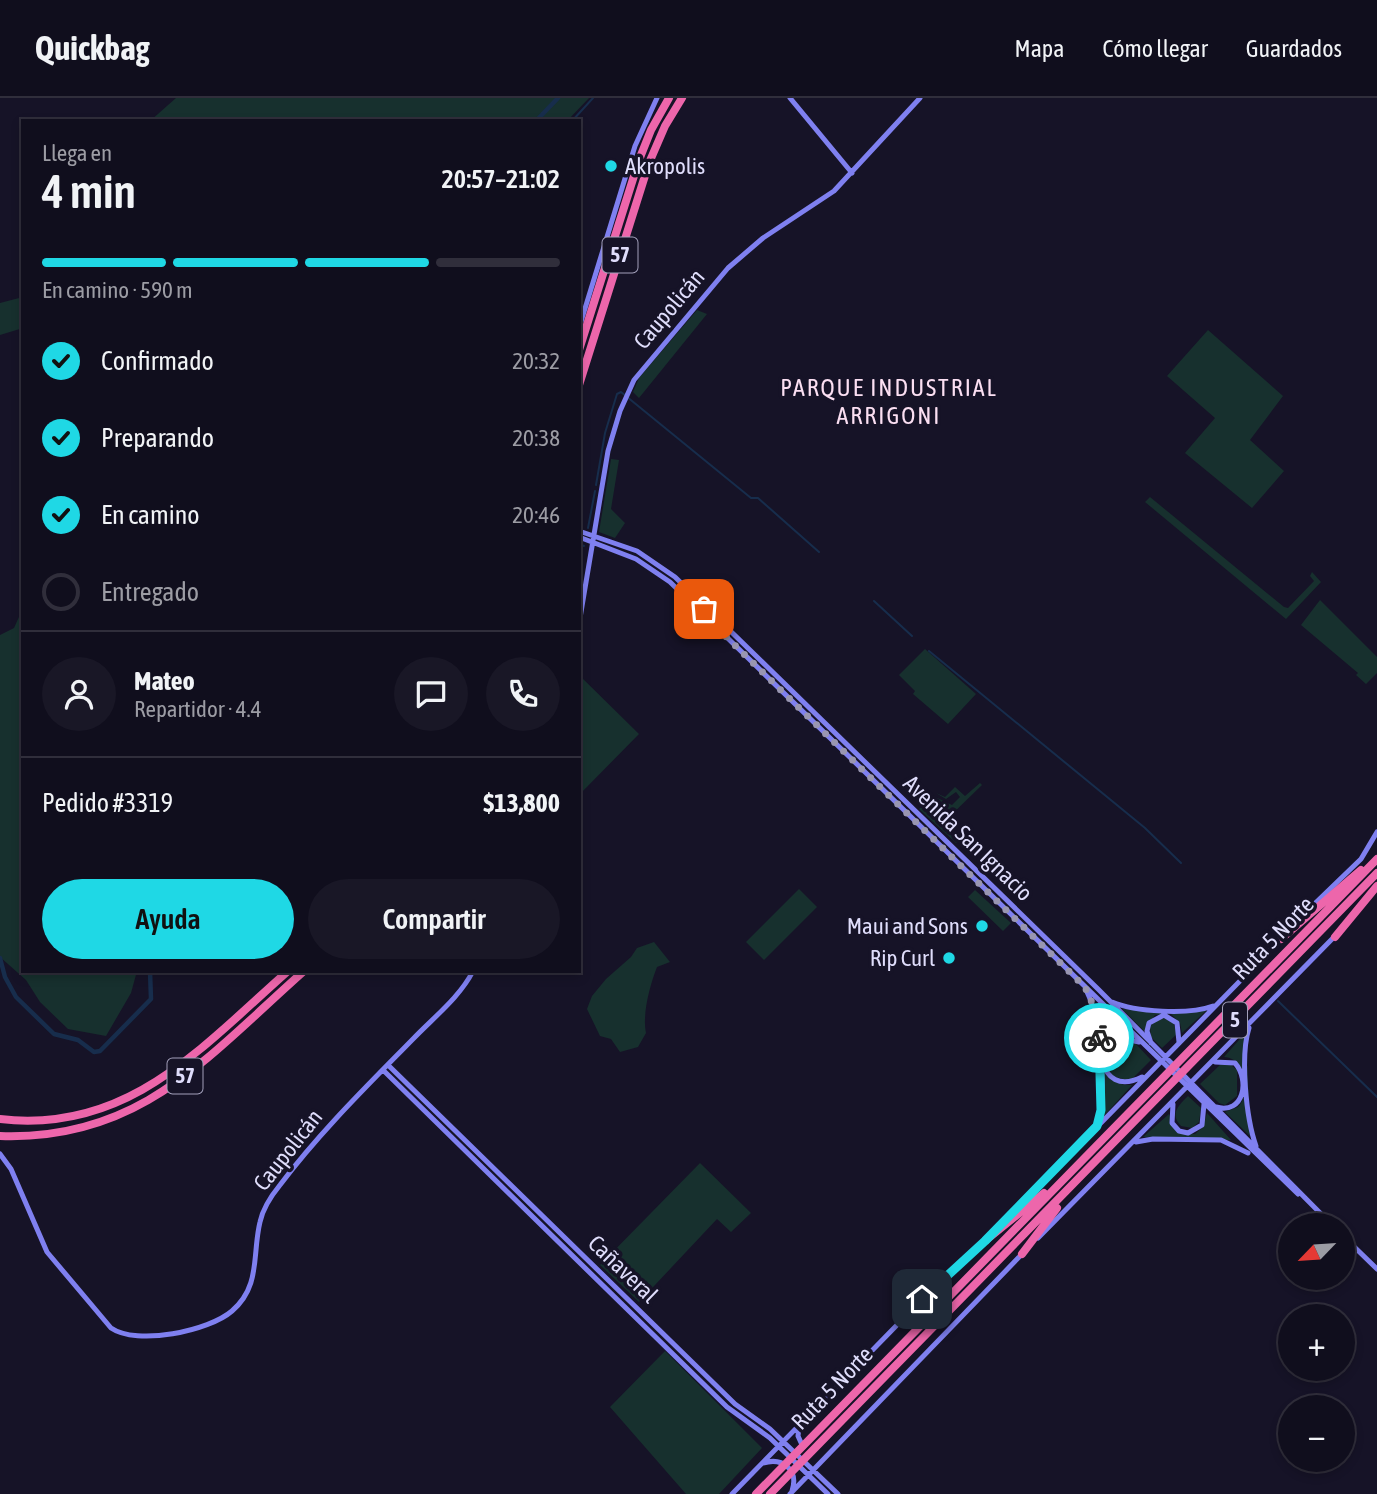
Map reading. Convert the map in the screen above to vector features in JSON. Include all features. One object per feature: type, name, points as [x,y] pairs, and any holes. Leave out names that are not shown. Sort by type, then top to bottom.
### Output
[{"type":"highway","name":"57","points":[[581,344],[639,159],[669,98]]},
{"type":"highway","name":"57","points":[[581,379],[649,163],[665,126],[682,98]]},
{"type":"highway","points":[[1281,939],[1377,858]]},
{"type":"highway","name":"Ruta 5 Norte","points":[[756,1494],[1377,858]]},
{"type":"highway","name":"Ruta 5 Norte","points":[[770,1494],[1377,873]]},
{"type":"highway","points":[[1335,937],[1377,886]]},
{"type":"highway","name":"57","points":[[0,1119],[35,1121],[70,1118],[131,1098],[176,1069],[286,973]]},
{"type":"highway","name":"57","points":[[0,1136],[42,1136],[75,1131],[136,1109],[185,1076],[302,973]]},
{"type":"highway","points":[[985,1241],[1079,1164]]},
{"type":"highway","points":[[1022,1254],[1092,1165]]},
{"type":"main road","points":[[581,322],[635,146],[657,98]]},
{"type":"main road","points":[[790,98],[852,173]]},
{"type":"main road","name":"Caupolicán","points":[[581,613],[608,452],[626,397],[642,370],[727,268],[763,238],[826,197],[852,173],[920,98]]},
{"type":"main road","name":"Avenida San Ignacio","points":[[581,532],[651,558],[692,592],[891,798],[1098,989],[1152,1045],[1156,1053]]},
{"type":"main road","name":"Avenida San Ignacio","points":[[581,537],[594,539]]},
{"type":"main road","name":"Avenida San Ignacio","points":[[610,545],[653,568],[897,793],[1140,1042],[1156,1053],[1258,1158],[1319,1213]]},
{"type":"main road","points":[[687,598],[692,592]]},
{"type":"main road","points":[[703,614],[708,608]]},
{"type":"main road","points":[[891,798],[897,793]]},
{"type":"main road","points":[[732,1494],[939,1282],[985,1241],[1362,859],[1377,832]]},
{"type":"main road","points":[[790,1494],[1377,893]]},
{"type":"main road","name":"Caupolicán","points":[[0,1154],[11,1169],[47,1252],[111,1328],[124,1335],[142,1338],[203,1326],[229,1314],[248,1291],[256,1270],[259,1225],[270,1198],[342,1110],[464,986],[472,973]]},
{"type":"main road","points":[[1085,987],[1098,1024],[1101,1110],[1097,1126]]},
{"type":"main road","points":[[1093,995],[1098,989]]},
{"type":"main road","points":[[1107,998],[1138,1009],[1196,1010],[1217,1003]]},
{"type":"main road","points":[[1152,1045],[1148,1026],[1161,1015],[1169,1016],[1177,1023],[1179,1042]]},
{"type":"main road","points":[[1252,1021],[1246,1038],[1248,1116],[1258,1149]]},
{"type":"main road","points":[[1140,1042],[1115,1042],[1106,1054],[1105,1066],[1111,1076],[1121,1082],[1133,1081],[1148,1074]]},
{"type":"main road","points":[[1212,1063],[1227,1060],[1237,1064],[1241,1073],[1242,1093],[1233,1107],[1213,1105]]},
{"type":"main road","name":"Cañaveral","points":[[388,1065],[735,1404],[838,1494]]},
{"type":"main road","name":"Cañaveral","points":[[383,1070],[727,1407],[781,1444]]},
{"type":"main road","name":"Avenida San Ignacio","points":[[1194,1091],[1213,1105],[1309,1203]]},
{"type":"main road","points":[[1173,1104],[1172,1123],[1179,1131],[1188,1133],[1202,1125],[1204,1104]]},
{"type":"main road","points":[[1133,1144],[1153,1139],[1221,1140],[1235,1144],[1258,1158]]},
{"type":"main road","points":[[1355,1248],[1377,1269]]},
{"type":"main road","points":[[801,1424],[798,1436],[804,1448],[816,1454],[830,1452]]},
{"type":"main road","points":[[761,1464],[775,1461],[789,1467],[794,1482],[790,1494]]},
{"type":"main road","name":"Cañaveral","points":[[811,1472],[828,1494]]},
{"type":"green space","points":[[176,98],[589,98],[569,119],[152,119]]},
{"type":"green space","points":[[21,298],[21,329],[0,335],[0,303]]},
{"type":"green space","points":[[697,310],[707,314],[639,398],[633,392],[639,378]]},
{"type":"green space","points":[[1208,330],[1283,396],[1250,440],[1284,471],[1252,508],[1185,453],[1215,418],[1167,376]]},
{"type":"green space","points":[[611,459],[619,460],[611,509],[625,523],[615,538],[599,532]]},
{"type":"green space","points":[[1150,497],[1284,607],[1288,608],[1314,581],[1310,576],[1312,572],[1321,582],[1286,619],[1145,502]]},
{"type":"green space","points":[[1320,600],[1377,657],[1377,673],[1366,684],[1356,675],[1358,673],[1301,625]]},
{"type":"green space","points":[[21,612],[21,973],[136,973],[131,993],[106,1036],[68,1029],[40,1002],[26,980],[0,957],[0,635],[14,628]]},
{"type":"green space","points":[[925,649],[976,694],[948,724],[913,694],[915,691],[899,675]]},
{"type":"green space","points":[[581,677],[639,734],[581,793]]},
{"type":"green space","points":[[980,783],[982,785],[944,822],[963,840],[956,843],[919,809],[933,796],[952,805],[960,797],[956,792],[946,799],[936,793],[945,797],[955,787],[965,796]]},
{"type":"green space","points":[[799,889],[817,907],[764,960],[746,942]]},
{"type":"green space","points":[[975,890],[1011,923],[1003,931],[968,897]]},
{"type":"green space","points":[[654,942],[670,962],[657,967],[654,974],[646,1009],[646,1033],[638,1047],[620,1052],[611,1039],[600,1036],[587,1009],[592,996],[637,948]]},
{"type":"green space","points":[[1094,1003],[1131,1037],[1110,1043],[1103,1059],[1110,1078],[1115,1082],[1132,1085],[1102,1118],[1099,1016]]},
{"type":"green space","points":[[1122,1009],[1206,1011],[1182,1033],[1180,1023],[1171,1014],[1155,1015],[1144,1031]]},
{"type":"green space","points":[[1166,1018],[1173,1022],[1177,1034],[1162,1048],[1151,1037],[1150,1026],[1157,1019]]},
{"type":"green space","points":[[1246,1032],[1250,1136],[1225,1112],[1238,1107],[1246,1085],[1242,1069],[1231,1059],[1224,1057]]},
{"type":"green space","points":[[1118,1043],[1135,1043],[1151,1060],[1130,1081],[1112,1076],[1108,1066],[1109,1055]]},
{"type":"green space","points":[[1221,1064],[1230,1064],[1237,1070],[1237,1096],[1225,1105],[1219,1103],[1200,1084]]},
{"type":"green space","points":[[1188,1096],[1201,1108],[1199,1122],[1192,1128],[1181,1126],[1176,1118],[1179,1106]]},
{"type":"green space","points":[[1207,1113],[1231,1140],[1143,1137],[1169,1114],[1176,1131],[1195,1134],[1203,1127]]},
{"type":"green space","points":[[700,1163],[751,1213],[731,1232],[717,1219],[639,1302],[600,1265]]},
{"type":"green space","points":[[665,1351],[762,1448],[719,1494],[686,1494],[610,1407]]},
{"type":"waterway","points":[[538,119],[558,98]]},
{"type":"waterway","points":[[574,119],[593,98]]},
{"type":"waterway","points":[[596,485],[605,433],[617,394],[621,392],[751,498],[758,498],[819,552]]},
{"type":"waterway","points":[[588,528],[595,491]]},
{"type":"waterway","points":[[874,601],[912,636]]},
{"type":"waterway","points":[[929,651],[1145,828],[1181,863]]},
{"type":"waterway","points":[[0,958],[5,977],[16,997],[54,1034],[78,1040],[94,1052],[100,1051],[151,999],[150,973]]},
{"type":"waterway","points":[[1278,1001],[1377,1097]]},
{"type":"way so far","points":[[704,609],[703,614],[1085,987],[1097,1014],[1099,1038]]},
{"type":"place","name":"Akropolis","points":[[611,166]]},
{"type":"place","name":"Maui and Sons","points":[[982,926]]},
{"type":"place","name":"Rip Curl","points":[[949,958]]},
{"type":"district","name":"PARQUE INDUSTRIAL ARRIGONI","points":[[889,402]]},
{"type":"route","points":[[922,1299],[972,1254],[1097,1126],[1101,1110],[1099,1038]]}]
